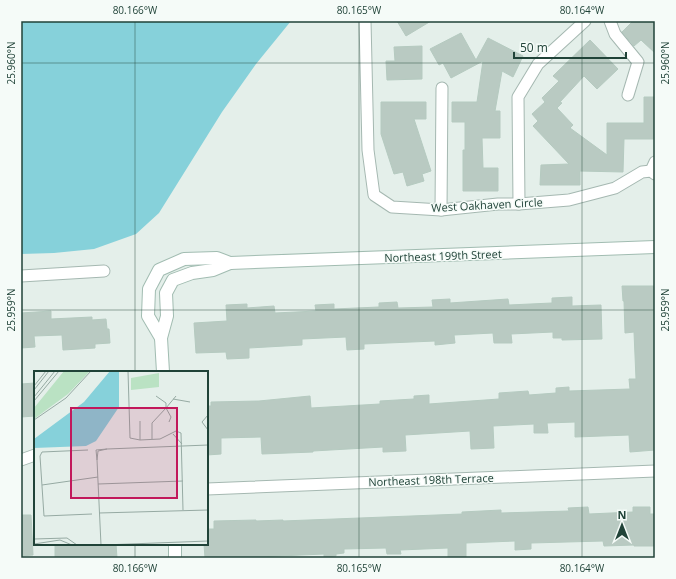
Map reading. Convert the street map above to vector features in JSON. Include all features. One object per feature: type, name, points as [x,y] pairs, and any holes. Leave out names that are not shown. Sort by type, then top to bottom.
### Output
[{"type":"street","name":"West Oakhaven Circle","points":[[364,21],[368,150],[374,194],[392,207],[441,210],[498,204],[569,200],[615,188],[642,172],[654,169]]},
{"type":"street","points":[[519,204],[518,97],[538,64],[585,21]]},
{"type":"street","points":[[610,21],[615,34],[638,62],[628,95]]},
{"type":"street","points":[[441,210],[442,88]]},
{"type":"street","name":"Northeast 199th Street","points":[[230,264],[655,247]]},
{"type":"street","points":[[161,338],[148,316],[149,290],[159,270],[184,259],[217,258],[230,264]]},
{"type":"street","points":[[163,371],[161,338],[167,316],[166,293],[173,280],[192,273],[214,270],[230,264]]},
{"type":"street","points":[[21,276],[104,271]]},
{"type":"street","points":[[21,460],[34,455]]},
{"type":"street","name":"Northeast 198th Terrace","points":[[208,489],[655,471]]},
{"type":"street","points":[[175,545],[176,558]]},
{"type":"water","points":[[21,21],[291,21],[256,64],[222,112],[159,213],[136,234],[94,249],[54,253],[21,254]]},
{"type":"building","points":[[397,21],[431,21],[406,36]]},
{"type":"building","points":[[633,21],[655,21],[655,53],[641,40],[634,46],[622,32]]},
{"type":"building","points":[[461,33],[476,60],[488,38],[523,56],[513,77],[502,71],[495,111],[500,111],[500,138],[482,138],[483,168],[498,168],[498,191],[463,191],[465,122],[452,122],[452,102],[477,102],[483,61],[451,78],[443,63],[439,65],[430,49]]},
{"type":"building","points":[[590,40],[618,69],[597,89],[584,76],[560,102],[562,103],[557,108],[573,125],[570,128],[607,155],[607,123],[644,123],[644,97],[655,97],[655,139],[624,139],[623,172],[580,171],[580,185],[540,185],[541,165],[569,164],[533,126],[538,121],[532,114],[545,102],[542,98],[559,81],[553,76]]},
{"type":"building","points":[[422,46],[422,79],[387,80],[386,61],[395,61],[394,47]]},
{"type":"building","points":[[381,102],[426,102],[426,119],[414,119],[431,171],[422,174],[424,181],[407,186],[403,172],[394,174],[381,134]]},
{"type":"building","points":[[622,286],[655,286],[655,450],[630,452],[629,435],[575,437],[575,422],[547,423],[548,433],[534,433],[534,424],[493,426],[494,448],[471,449],[470,431],[405,435],[406,451],[383,452],[383,447],[262,454],[261,437],[221,438],[221,454],[208,455],[208,406],[211,406],[211,402],[259,401],[310,396],[311,408],[380,404],[380,401],[414,399],[414,396],[429,395],[429,404],[499,399],[499,393],[528,391],[529,395],[556,393],[556,388],[569,387],[569,391],[630,389],[629,379],[636,379],[634,332],[625,333]]},
{"type":"building","points":[[572,297],[572,306],[601,305],[602,339],[562,340],[562,338],[553,338],[553,332],[511,334],[512,343],[494,343],[493,333],[454,335],[455,343],[435,345],[435,341],[364,344],[364,349],[347,350],[346,337],[302,339],[302,345],[249,348],[249,358],[227,359],[226,352],[196,353],[194,323],[227,321],[226,305],[247,304],[247,308],[274,306],[275,313],[316,311],[315,305],[334,304],[334,309],[379,307],[379,303],[397,302],[398,308],[433,307],[432,300],[450,299],[450,303],[508,299],[509,305],[552,303],[552,298]]},
{"type":"building","points":[[51,311],[51,319],[92,317],[92,320],[106,319],[107,329],[109,329],[110,343],[95,344],[95,348],[63,350],[62,335],[34,336],[35,347],[21,348],[21,313]]},
{"type":"building","points":[[34,383],[34,416],[21,417],[21,384]]},
{"type":"building","points":[[588,507],[589,514],[633,512],[633,507],[650,507],[650,514],[655,514],[655,546],[604,546],[603,541],[531,543],[531,549],[515,550],[515,541],[466,543],[466,557],[448,558],[448,548],[400,550],[401,554],[387,554],[386,548],[344,549],[344,553],[336,554],[336,556],[324,557],[324,554],[257,558],[205,558],[204,545],[208,545],[208,529],[214,529],[214,521],[283,521],[462,514],[462,512],[501,510],[501,513],[569,511],[568,508]]},
{"type":"building","points":[[21,515],[31,515],[33,555],[21,556]]},
{"type":"building","points":[[55,545],[116,545],[117,558],[55,557]]}]
